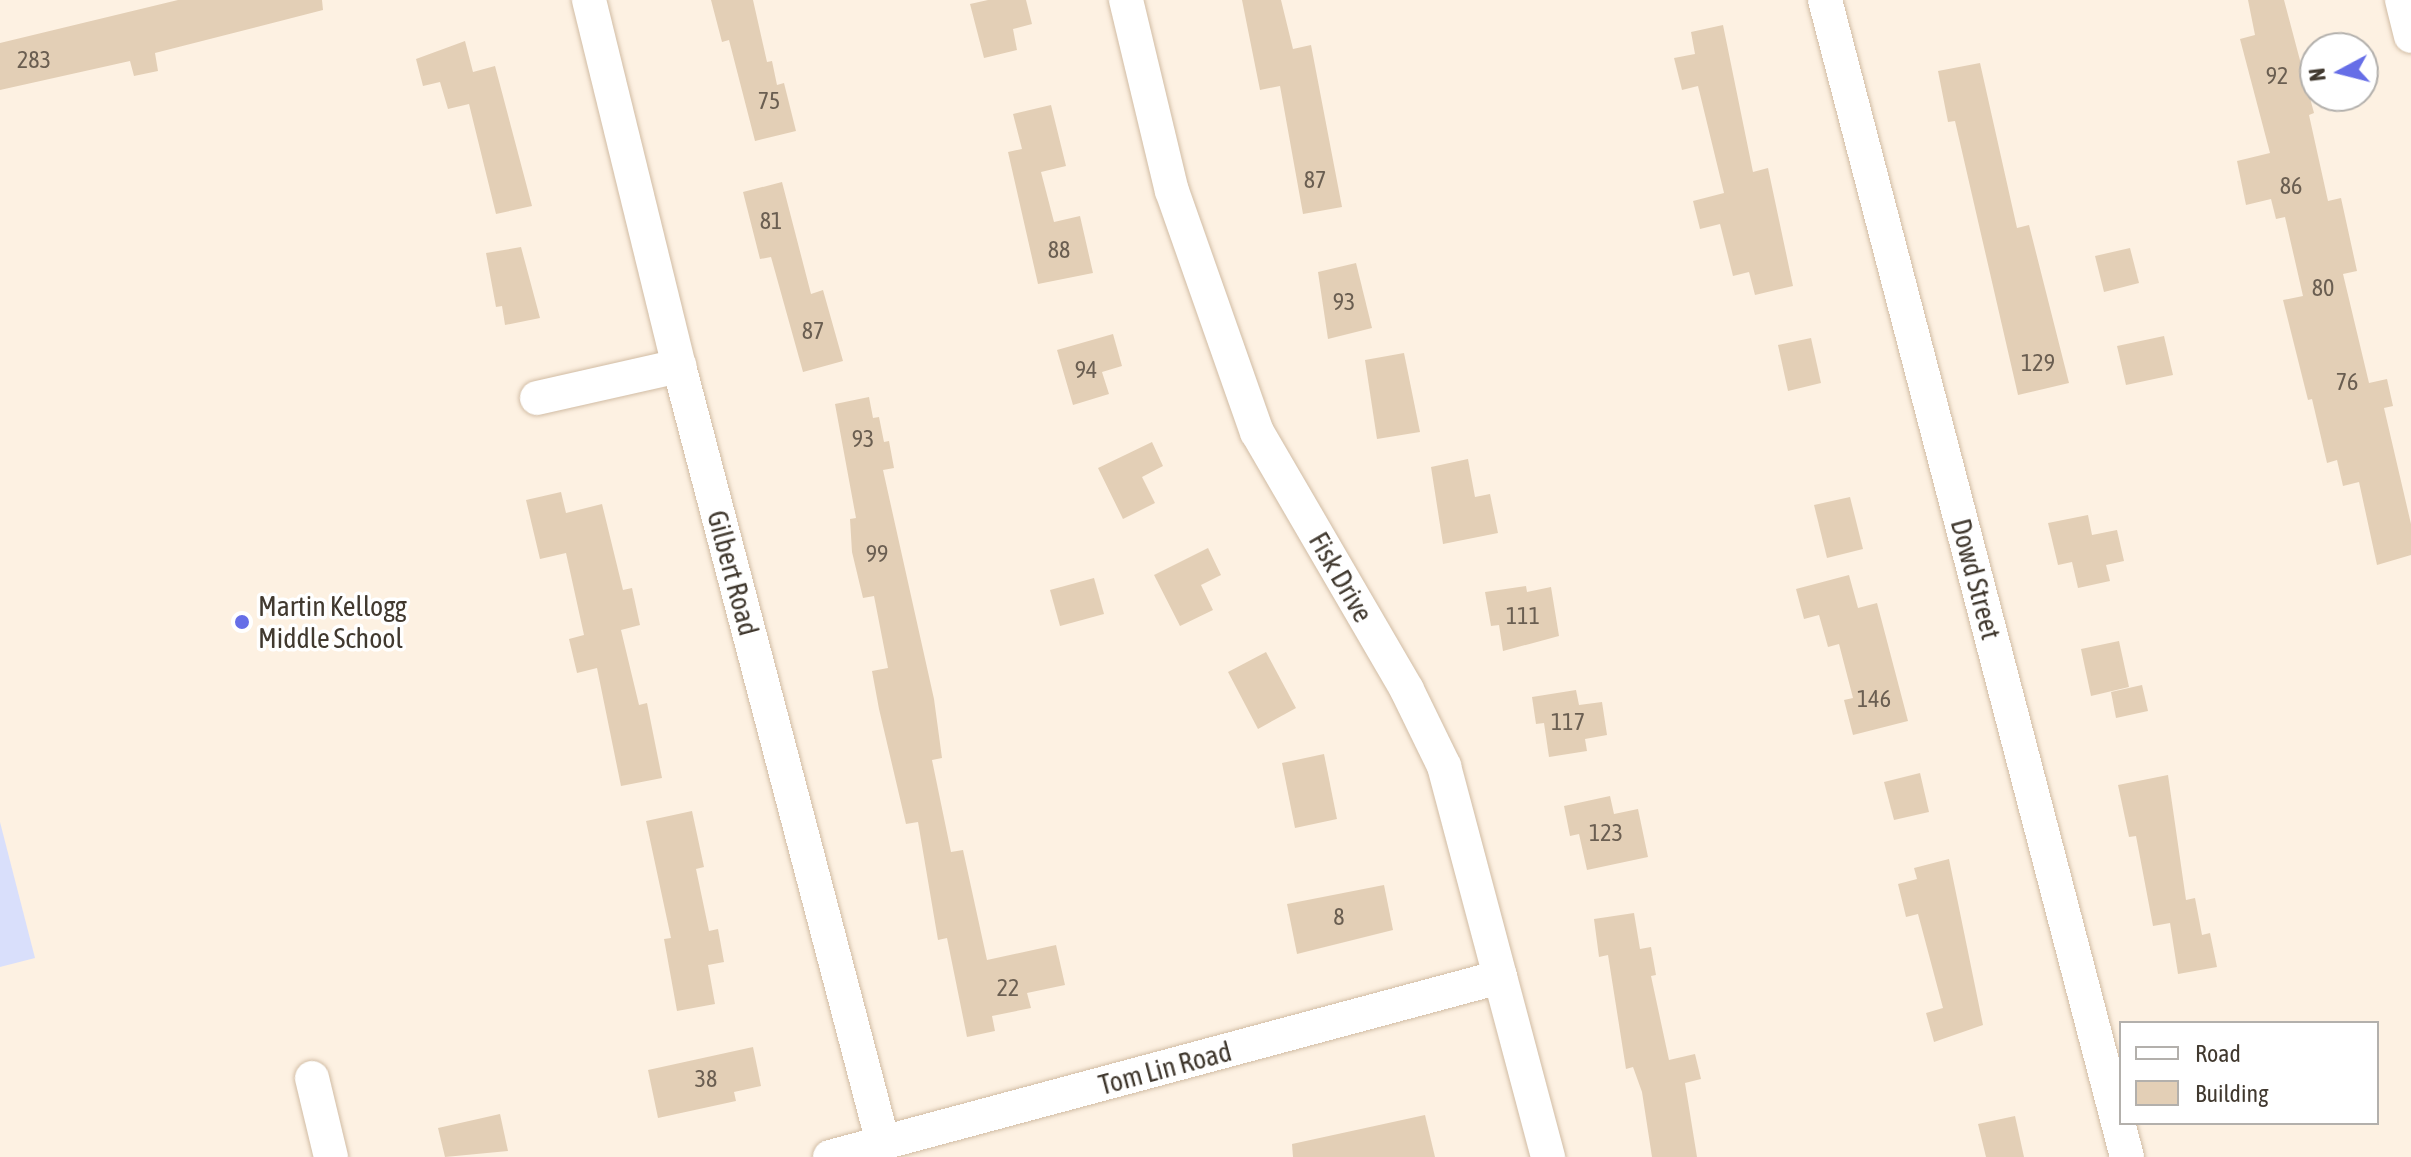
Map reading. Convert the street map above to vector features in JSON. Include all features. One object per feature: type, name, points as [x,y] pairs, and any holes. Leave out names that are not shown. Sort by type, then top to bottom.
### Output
[{"type":"street","name":"Gilbert Road","points":[[589,0],[679,366],[883,1143]]},
{"type":"street","name":"Fisk Drive","points":[[1126,0],[1172,191],[1214,321],[1257,432],[1407,690],[1444,766],[1548,1157]]},
{"type":"street","name":"Dowd Street","points":[[1825,0],[2127,1157]]},
{"type":"street","points":[[2402,0],[2411,36]]},
{"type":"street","points":[[537,398],[679,366]]},
{"type":"street","name":"Tom Lin Road","points":[[830,1157],[1500,977]]},
{"type":"street","points":[[312,1078],[331,1157]]},
{"type":"shaded area","points":[[0,822],[35,958],[0,967]]},
{"type":"building","points":[[178,0],[322,0],[323,10],[155,53],[158,71],[134,76],[130,61],[0,90],[0,43]]},
{"type":"building","points":[[711,0],[753,0],[767,62],[772,61],[777,85],[784,83],[796,131],[755,141],[729,40],[722,42]]},
{"type":"building","points":[[988,0],[1026,0],[1032,24],[1013,29],[1017,50],[984,58],[970,4]]},
{"type":"building","points":[[1242,0],[1281,0],[1293,49],[1311,45],[1342,207],[1303,214],[1280,86],[1260,90]]},
{"type":"building","points":[[2248,0],[2284,0],[2299,56],[2299,112],[2314,112],[2309,115],[2328,201],[2341,198],[2357,271],[2343,274],[2369,383],[2387,379],[2393,406],[2384,408],[2411,524],[2411,555],[2377,565],[2359,482],[2343,486],[2337,460],[2327,463],[2312,399],[2308,400],[2283,300],[2303,296],[2285,217],[2276,219],[2271,199],[2246,205],[2237,161],[2270,153],[2240,39],[2255,35]]},
{"type":"building","points":[[1723,25],[1753,172],[1768,168],[1793,286],[1755,295],[1749,272],[1733,276],[1720,224],[1700,229],[1693,201],[1724,193],[1698,86],[1682,90],[1674,58],[1695,54],[1691,32]]},
{"type":"building","points":[[465,41],[473,72],[495,66],[532,206],[496,214],[469,104],[448,109],[440,82],[423,86],[416,59]]},
{"type":"building","points":[[1980,63],[2017,228],[2029,225],[2069,383],[2018,395],[1955,121],[1948,122],[1938,71]]},
{"type":"building","points":[[1051,105],[1066,166],[1041,172],[1054,222],[1080,216],[1093,273],[1038,284],[1008,152],[1022,149],[1013,114]]},
{"type":"building","points":[[782,182],[811,294],[823,290],[843,361],[803,372],[771,257],[760,259],[743,192]]},
{"type":"building","points":[[521,247],[540,318],[505,325],[502,306],[496,307],[486,253]]},
{"type":"building","points":[[2130,248],[2139,283],[2104,292],[2095,256]]},
{"type":"building","points":[[1356,263],[1372,328],[1328,339],[1318,272]]},
{"type":"building","points":[[1113,334],[1122,366],[1102,372],[1109,394],[1073,405],[1057,350]]},
{"type":"building","points":[[2164,336],[2173,375],[2126,385],[2117,346]]},
{"type":"building","points":[[1811,338],[1821,383],[1788,391],[1778,345]]},
{"type":"building","points":[[1404,353],[1420,432],[1377,439],[1365,360]]},
{"type":"building","points":[[869,397],[873,418],[879,417],[884,442],[889,441],[894,468],[883,470],[934,699],[942,758],[932,760],[951,852],[963,850],[987,960],[1056,945],[1065,985],[1027,993],[1031,1008],[992,1016],[995,1031],[967,1037],[947,938],[938,940],[918,822],[906,824],[879,709],[872,671],[888,668],[874,596],[863,598],[852,552],[850,519],[856,518],[835,404]]},
{"type":"building","points":[[1152,442],[1163,466],[1142,477],[1155,503],[1123,519],[1098,468]]},
{"type":"building","points":[[1468,459],[1475,497],[1490,494],[1498,533],[1443,544],[1431,467]]},
{"type":"building","points":[[561,492],[566,513],[602,504],[623,590],[632,588],[640,625],[621,630],[639,705],[647,703],[662,778],[621,786],[597,668],[577,673],[569,639],[584,635],[566,553],[540,559],[526,500]]},
{"type":"building","points":[[1850,497],[1863,549],[1827,558],[1814,505]]},
{"type":"building","points":[[2088,515],[2092,535],[2117,530],[2124,561],[2106,565],[2110,581],[2078,588],[2072,562],[2058,565],[2048,523]]},
{"type":"building","points":[[1208,548],[1221,575],[1201,585],[1213,610],[1180,626],[1154,575]]},
{"type":"building","points":[[1849,575],[1858,608],[1877,603],[1908,721],[1853,735],[1844,700],[1853,698],[1839,644],[1828,647],[1819,615],[1804,619],[1796,589]]},
{"type":"building","points":[[1094,578],[1104,614],[1060,626],[1050,590]]},
{"type":"building","points":[[1526,586],[1527,592],[1551,587],[1559,636],[1503,651],[1499,625],[1491,626],[1485,592]]},
{"type":"building","points":[[2119,641],[2129,687],[2091,696],[2081,649]]},
{"type":"building","points":[[1266,652],[1296,708],[1258,729],[1228,672]]},
{"type":"building","points":[[2142,685],[2148,711],[2116,718],[2111,692]]},
{"type":"building","points":[[1576,690],[1579,705],[1602,702],[1607,735],[1585,739],[1587,751],[1549,757],[1544,723],[1536,724],[1532,697]]},
{"type":"building","points":[[1324,754],[1337,819],[1295,828],[1282,763]]},
{"type":"building","points":[[1920,773],[1929,812],[1894,820],[1884,782]]},
{"type":"building","points":[[2168,775],[2186,900],[2195,898],[2202,935],[2210,933],[2217,967],[2178,974],[2170,923],[2153,926],[2136,836],[2129,837],[2118,785]]},
{"type":"building","points":[[1610,796],[1614,814],[1638,809],[1648,857],[1587,870],[1579,834],[1570,836],[1564,806]]},
{"type":"building","points":[[692,811],[704,867],[696,869],[709,931],[718,929],[724,962],[708,965],[715,1004],[677,1011],[664,939],[671,938],[646,821]]},
{"type":"building","points":[[1949,859],[1983,1025],[1934,1042],[1926,1013],[1943,1008],[1918,914],[1906,917],[1898,884],[1917,879],[1914,868]]},
{"type":"building","points":[[1384,885],[1393,930],[1297,954],[1287,904]]},
{"type":"building","points":[[1634,913],[1640,949],[1651,947],[1656,975],[1651,976],[1669,1060],[1695,1054],[1701,1079],[1685,1083],[1697,1157],[1652,1157],[1642,1092],[1633,1067],[1626,1069],[1608,955],[1599,957],[1594,919]]},
{"type":"building","points":[[753,1047],[761,1086],[734,1092],[736,1101],[658,1118],[648,1070]]},
{"type":"building","points":[[500,1114],[508,1151],[445,1157],[438,1128]]},
{"type":"building","points":[[1425,1115],[1435,1157],[1293,1157],[1292,1144]]},
{"type":"building","points":[[2015,1116],[2024,1157],[1986,1157],[1978,1124]]},
{"type":"place","name":"Martin Kellogg Middle School","points":[[242,622]]}]
